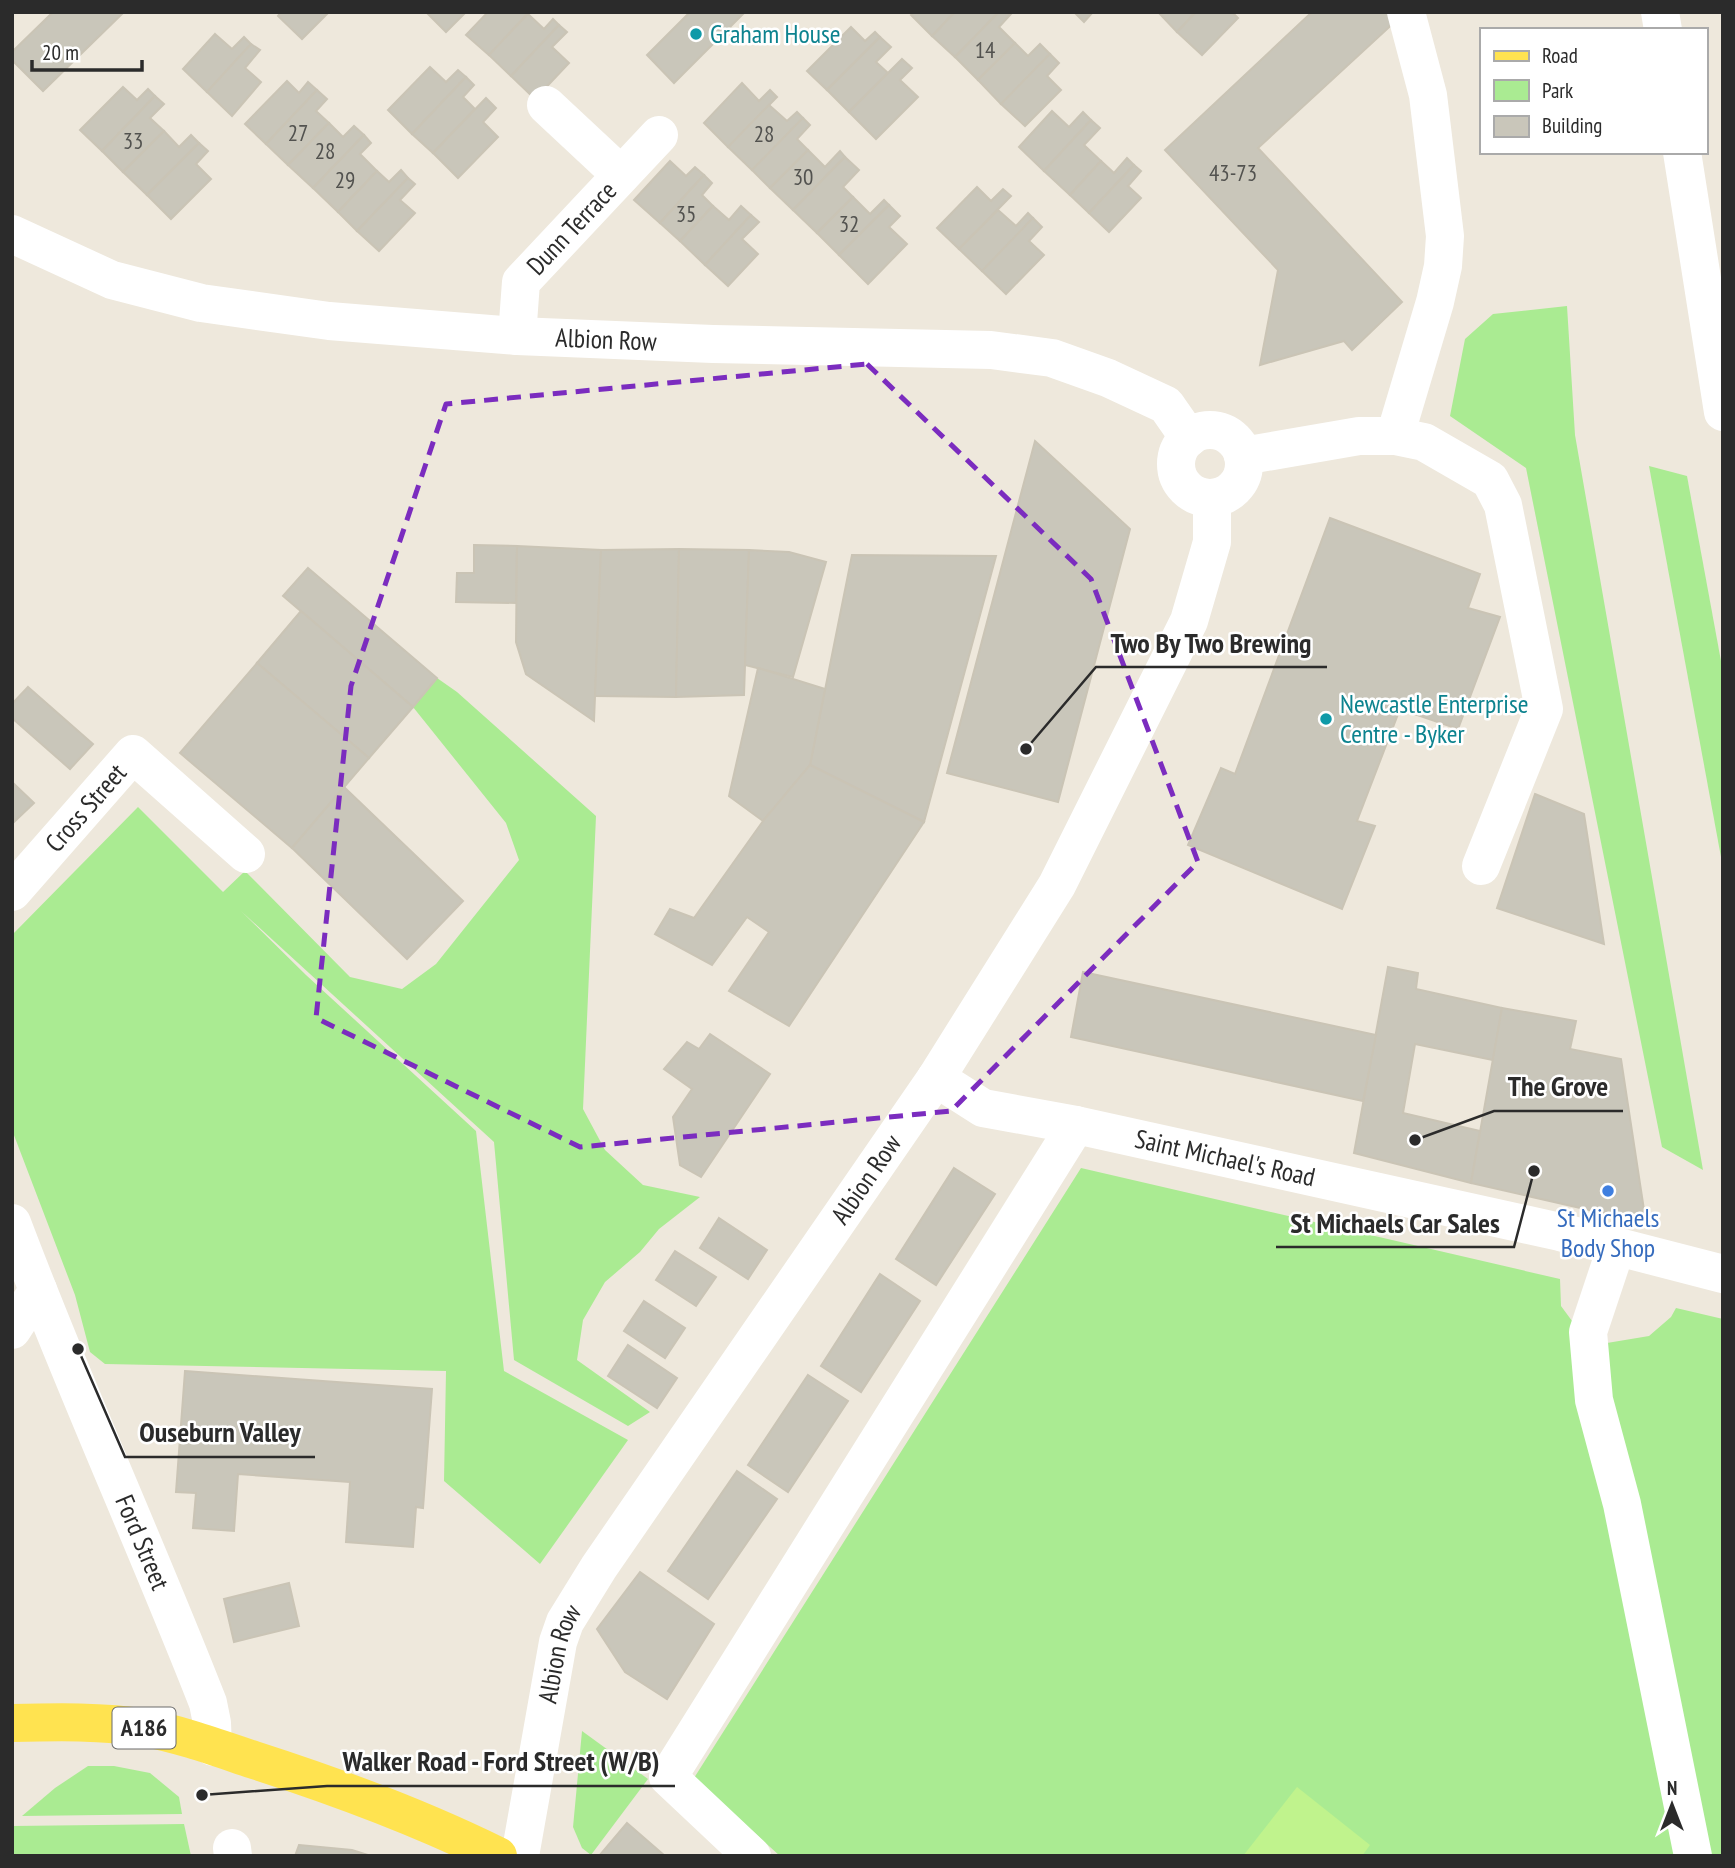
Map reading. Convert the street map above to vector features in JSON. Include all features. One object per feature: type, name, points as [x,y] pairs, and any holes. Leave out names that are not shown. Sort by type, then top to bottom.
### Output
[{"type":"main road","name":"A186","points":[[12,1723],[72,1722],[146,1728],[295,1772],[407,1814],[498,1856]]},
{"type":"street","points":[[1395,436],[1435,302],[1443,266],[1445,236],[1428,95],[1406,12]]},
{"type":"street","points":[[546,105],[621,175]]},
{"type":"street","name":"Dunn Terrace","points":[[517,336],[521,282],[659,135]]},
{"type":"street","points":[[1682,154],[1723,412]]},
{"type":"street","name":"Albion Row","points":[[12,234],[113,280],[201,303],[328,321],[517,336],[713,344],[991,350],[1052,358],[1108,378],[1166,405],[1189,438]]},
{"type":"street","points":[[1199,432],[1221,432],[1231,437],[1243,456],[1244,466],[1237,484],[1222,496],[1212,498],[1192,492],[1178,476],[1177,455],[1189,438],[1199,432]]},
{"type":"street","points":[[1243,456],[1359,436],[1395,436],[1424,442],[1490,481],[1503,505],[1544,709],[1481,866]]},
{"type":"street","name":"Albion Row","points":[[520,1856],[554,1659],[565,1622],[936,1078],[1057,886],[1189,621],[1212,542],[1212,498]]},
{"type":"street","name":"Cross Street","points":[[12,892],[132,754],[246,854]]},
{"type":"street","name":"Saint Michael's Road","points":[[936,1078],[983,1108],[1076,1125],[1560,1232],[1723,1274]]},
{"type":"street","points":[[752,1856],[668,1777],[1076,1125]]},
{"type":"street","name":"Ford Street","points":[[12,1223],[37,1290],[155,1569],[208,1703],[213,1747]]},
{"type":"street","points":[[1616,1248],[1588,1332],[1594,1400],[1622,1504],[1693,1856]]},
{"type":"street","points":[[12,1330],[37,1290]]},
{"type":"highlighted area","points":[[867,364],[1091,579],[1198,862],[951,1111],[580,1147],[316,1018],[351,686],[446,404]]},
{"type":"green space","points":[[1567,306],[1575,435],[1703,1170],[1662,1147],[1526,468],[1450,416],[1465,339],[1493,314]]},
{"type":"green space","points":[[1649,466],[1687,476],[1723,672],[1723,868]]},
{"type":"green space","points":[[437,678],[457,692],[596,816],[583,1109],[605,1150],[643,1185],[700,1197],[659,1229],[640,1252],[605,1282],[583,1320],[577,1360],[650,1412],[628,1426],[514,1360],[494,1142],[241,911],[306,975],[476,1131],[504,1371],[628,1440],[540,1564],[444,1481],[446,1371],[105,1364],[90,1352],[75,1295],[12,1130],[12,935],[138,807],[223,892],[245,871],[350,977],[402,989],[436,964],[519,860],[506,823],[413,707]]},
{"type":"green space","points":[[1081,1168],[1560,1279],[1561,1306],[1575,1325],[1607,1343],[1649,1336],[1671,1317],[1676,1308],[1723,1319],[1723,1856],[780,1856],[694,1778]]},
{"type":"green space","points":[[582,1731],[648,1779],[591,1855],[582,1848],[573,1827]]},
{"type":"green space","points":[[88,1766],[114,1766],[150,1773],[179,1797],[182,1814],[22,1816],[55,1788]]},
{"type":"green space","points":[[1297,1787],[1370,1845],[1362,1856],[1243,1856]]},
{"type":"green space","points":[[184,1824],[191,1856],[12,1856],[12,1826]]},
{"type":"building","points":[[53,12],[124,12],[43,91],[12,60],[12,52]]},
{"type":"building","points":[[281,12],[329,12],[302,39],[278,16]]},
{"type":"building","points":[[426,12],[466,12],[446,32]]},
{"type":"building","points":[[488,12],[529,12],[489,55],[466,35]]},
{"type":"building","name":"Graham House","points":[[690,12],[745,12],[674,83],[647,55]]},
{"type":"building","points":[[914,12],[955,12],[932,36],[911,15]]},
{"type":"building","points":[[955,12],[999,12],[955,57],[932,36]]},
{"type":"building","points":[[999,12],[1011,14],[999,27],[1015,43],[978,80],[955,57]]},
{"type":"building","points":[[1074,12],[1093,12],[1084,22]]},
{"type":"building","points":[[1158,12],[1196,12],[1177,32]]},
{"type":"building","points":[[1196,12],[1232,12],[1238,18],[1202,55],[1177,32]]},
{"type":"building","points":[[1312,12],[1396,12],[1398,19],[1258,148],[1402,302],[1352,350],[1344,341],[1260,365],[1278,270],[1165,150]]},
{"type":"building","points":[[528,14],[544,29],[553,19],[559,25],[511,76],[489,55]]},
{"type":"building","points":[[559,25],[567,32],[552,47],[569,63],[535,99],[511,76]]},
{"type":"building","points":[[851,27],[865,41],[875,32],[880,37],[827,90],[807,71]]},
{"type":"building","points":[[215,34],[232,49],[244,37],[251,44],[207,92],[183,69]]},
{"type":"building","points":[[880,37],[891,47],[876,62],[888,73],[849,112],[827,90]]},
{"type":"building","points":[[1015,43],[1028,56],[1040,44],[1050,54],[1001,104],[978,80]]},
{"type":"building","points":[[251,44],[260,50],[245,68],[261,82],[232,116],[207,92]]},
{"type":"building","points":[[1050,54],[1059,63],[1047,76],[1061,90],[1025,126],[1001,104]]},
{"type":"building","points":[[902,59],[912,68],[900,80],[918,97],[876,139],[849,112]]},
{"type":"building","points":[[430,67],[446,82],[458,70],[466,77],[412,134],[388,110]]},
{"type":"building","points":[[466,77],[474,85],[463,97],[475,109],[433,153],[412,134]]},
{"type":"building","points":[[287,81],[299,93],[308,82],[317,90],[266,144],[245,124]]},
{"type":"building","points":[[742,83],[759,101],[770,90],[777,97],[728,147],[704,123]]},
{"type":"building","points":[[123,87],[137,100],[148,89],[155,96],[102,151],[80,130]]},
{"type":"building","points":[[317,90],[327,99],[316,111],[329,123],[288,165],[266,144]]},
{"type":"building","points":[[155,96],[164,104],[150,118],[164,131],[123,172],[102,151]]},
{"type":"building","points":[[486,98],[496,108],[483,122],[498,137],[458,178],[433,153]]},
{"type":"building","points":[[769,105],[787,121],[797,112],[803,118],[752,170],[728,147]]},
{"type":"building","points":[[1052,111],[1069,127],[1083,112],[1091,120],[1044,171],[1019,147]]},
{"type":"building","points":[[803,118],[810,125],[797,139],[808,150],[770,188],[752,170]]},
{"type":"building","points":[[1091,120],[1100,128],[1084,145],[1101,161],[1070,195],[1044,171]]},
{"type":"building","points":[[329,123],[343,137],[354,126],[364,135],[313,188],[288,165]]},
{"type":"building","points":[[164,131],[179,147],[191,135],[199,143],[147,195],[123,172]]},
{"type":"building","points":[[364,135],[371,143],[360,154],[377,171],[338,212],[313,188]]},
{"type":"building","points":[[199,143],[208,151],[196,164],[211,179],[171,219],[147,195]]},
{"type":"building","points":[[808,150],[825,167],[840,151],[845,157],[793,210],[770,188]]},
{"type":"building","points":[[845,157],[859,170],[843,187],[853,197],[817,233],[793,210]]},
{"type":"building","points":[[1127,158],[1134,165],[1089,213],[1070,195],[1101,161],[1114,173]]},
{"type":"building","points":[[670,161],[686,176],[695,167],[704,175],[660,223],[634,200]]},
{"type":"building","points":[[1134,165],[1141,171],[1128,186],[1141,198],[1109,232],[1089,213]]},
{"type":"building","points":[[401,170],[408,178],[357,231],[338,212],[377,171],[389,182]]},
{"type":"building","points":[[704,175],[712,183],[702,195],[713,206],[680,241],[660,223]]},
{"type":"building","points":[[408,178],[415,184],[400,200],[415,213],[379,251],[357,231]]},
{"type":"building","points":[[977,187],[991,201],[1003,189],[1011,196],[959,249],[937,228]]},
{"type":"building","points":[[853,197],[870,214],[884,200],[889,205],[839,255],[817,233]]},
{"type":"building","points":[[889,205],[900,216],[889,227],[907,244],[868,284],[839,255]]},
{"type":"building","points":[[713,206],[729,220],[741,206],[751,215],[705,265],[680,241]]},
{"type":"building","points":[[998,210],[1016,226],[1028,213],[1033,218],[982,271],[959,249]]},
{"type":"building","points":[[751,215],[759,222],[742,239],[758,254],[728,286],[705,265]]},
{"type":"building","points":[[1033,218],[1042,227],[1029,241],[1044,255],[1006,294],[982,271]]},
{"type":"building","points":[[1035,441],[1130,529],[1058,802],[947,773]]},
{"type":"building","name":"Newcastle Enterprise Centre - Byker","points":[[1330,518],[1480,574],[1468,608],[1500,617],[1458,729],[1400,709],[1357,821],[1375,826],[1342,909],[1188,845],[1221,768],[1235,774]]},
{"type":"building","points":[[474,545],[517,546],[516,603],[456,602],[457,573],[474,573]]},
{"type":"building","points":[[517,546],[601,550],[594,721],[526,674],[516,642]]},
{"type":"building","points":[[679,549],[676,697],[595,696],[601,550]]},
{"type":"building","points":[[679,549],[749,550],[744,695],[676,697]]},
{"type":"building","points":[[749,550],[789,552],[826,562],[793,677],[745,665]]},
{"type":"building","points":[[852,555],[996,556],[924,822],[810,765]]},
{"type":"building","points":[[308,568],[437,678],[413,707],[283,596]]},
{"type":"building","points":[[301,611],[413,707],[369,758],[257,663]]},
{"type":"building","points":[[257,663],[369,758],[292,848],[180,753]]},
{"type":"building","points":[[758,668],[825,689],[810,765],[763,821],[729,796]]},
{"type":"building","points":[[28,687],[93,744],[70,769],[12,718],[12,704]]},
{"type":"building","points":[[810,765],[924,822],[789,1026],[729,991],[769,932],[747,917],[712,965],[655,934],[670,909],[694,918],[763,821]]},
{"type":"building","points":[[12,782],[34,803],[12,824]]},
{"type":"building","points":[[344,787],[463,901],[407,959],[292,848]]},
{"type":"building","points":[[1535,794],[1584,814],[1604,944],[1497,908]]},
{"type":"building","points":[[1388,967],[1418,973],[1416,989],[1502,1008],[1493,1060],[1415,1044],[1403,1113],[1480,1131],[1471,1183],[1354,1153]]},
{"type":"building","points":[[1083,972],[1376,1035],[1363,1101],[1071,1037]]},
{"type":"building","points":[[1502,1008],[1576,1021],[1570,1049],[1621,1059],[1646,1223],[1471,1183]]},
{"type":"building","points":[[710,1034],[770,1074],[701,1177],[680,1165],[673,1117],[692,1089],[664,1069],[687,1042],[699,1049]]},
{"type":"building","points":[[954,1168],[995,1194],[936,1285],[896,1259]]},
{"type":"building","points":[[719,1218],[767,1250],[748,1279],[700,1248]]},
{"type":"building","points":[[675,1251],[716,1277],[696,1306],[656,1280]]},
{"type":"building","points":[[880,1274],[920,1301],[861,1392],[821,1366]]},
{"type":"building","points":[[644,1301],[685,1328],[665,1358],[624,1331]]},
{"type":"building","points":[[628,1345],[677,1378],[657,1408],[608,1376]]},
{"type":"building","points":[[185,1371],[432,1389],[423,1508],[416,1507],[413,1547],[346,1542],[350,1482],[238,1474],[234,1531],[193,1528],[196,1493],[176,1492]]},
{"type":"building","points":[[808,1375],[848,1401],[788,1492],[748,1465]]},
{"type":"building","points":[[737,1471],[777,1499],[708,1599],[668,1571]]},
{"type":"building","points":[[640,1572],[714,1624],[667,1699],[625,1672],[597,1629]]},
{"type":"building","points":[[289,1583],[299,1626],[234,1642],[224,1599]]},
{"type":"building","points":[[627,1823],[665,1856],[599,1856]]},
{"type":"building","points":[[299,1845],[352,1850],[371,1856],[295,1856]]},
{"type":"place","name":"Graham House","points":[[696,34]]},
{"type":"place","name":"Newcastle Enterprise Centre - Byker","points":[[1326,719]]},
{"type":"place","name":"Two By Two Brewing","points":[[1026,749]]},
{"type":"place","name":"The Grove","points":[[1415,1140]]},
{"type":"place","name":"St Michaels Car Sales","points":[[1534,1171]]},
{"type":"place","name":"St Michaels Body Shop","points":[[1608,1191]]},
{"type":"place","name":"Ouseburn Valley","points":[[78,1349]]},
{"type":"place","name":"Walker Road - Ford Street (W/B)","points":[[202,1795]]}]
